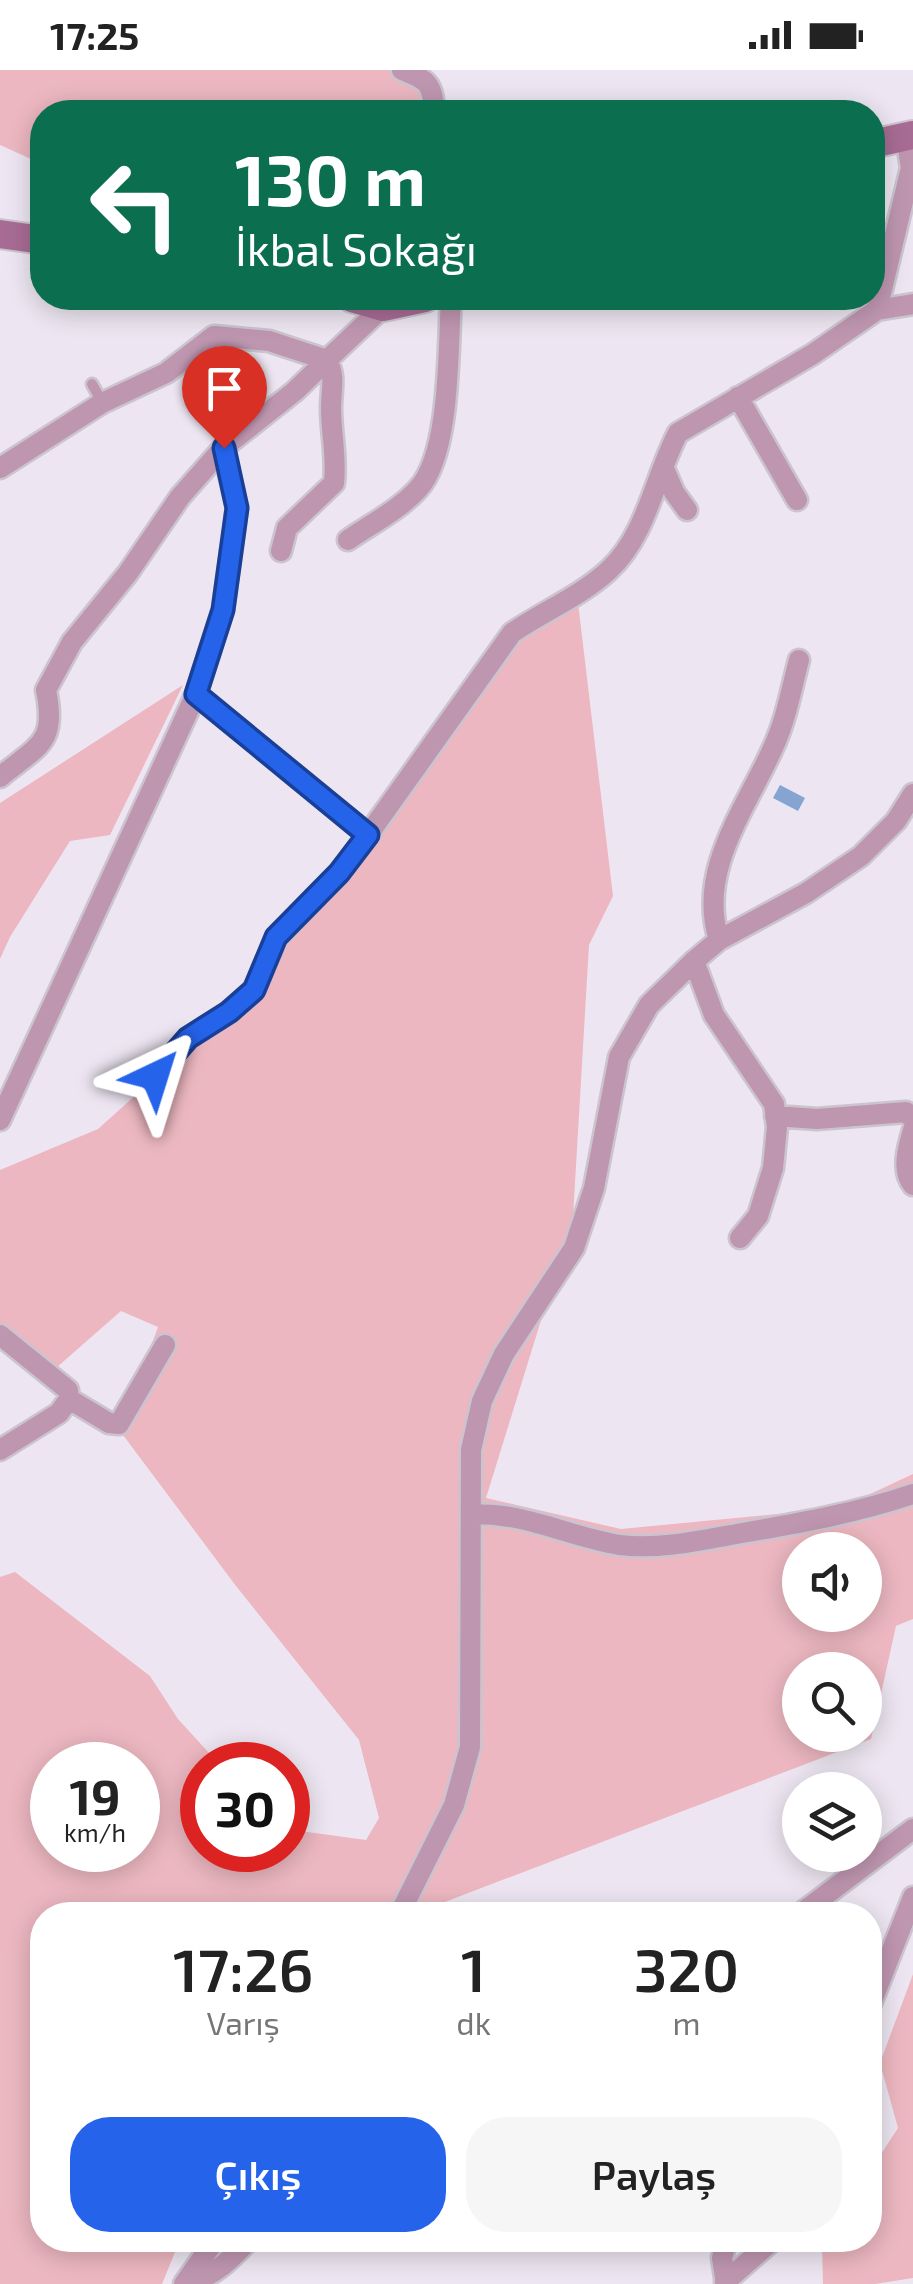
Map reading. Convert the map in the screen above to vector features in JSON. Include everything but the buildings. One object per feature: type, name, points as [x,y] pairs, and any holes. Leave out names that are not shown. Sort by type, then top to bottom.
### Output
[{"type":"main road","points":[[0,234],[30,238]]},
{"type":"street","points":[[402,70],[431,86],[433,100]]},
{"type":"street","points":[[885,276],[910,168],[909,136]]},
{"type":"street","points":[[885,309],[913,304]]},
{"type":"street","points":[[0,777],[44,739],[51,716],[46,690],[72,642],[128,573],[180,497],[224,448],[295,390],[380,310]]},
{"type":"street","points":[[348,540],[404,502],[422,486],[427,475],[441,440],[451,310]]},
{"type":"street","points":[[155,1076],[188,1038],[229,1012],[254,990],[276,937],[339,873],[512,633],[582,592],[612,568],[633,536],[665,471],[666,456],[678,434],[813,354],[877,310]]},
{"type":"street","points":[[0,468],[102,403],[166,374],[214,336],[268,341],[327,360],[334,372],[334,483],[287,528],[281,551]]},
{"type":"street","points":[[738,397],[797,500]]},
{"type":"street","points":[[0,1120],[196,694],[223,610],[237,508],[224,448]]},
{"type":"street","points":[[665,471],[687,510]]},
{"type":"street","points":[[719,940],[714,926],[714,902],[723,850],[783,724],[798,660]]},
{"type":"street","points":[[196,694],[368,835]]},
{"type":"street","points":[[406,1902],[454,1805],[470,1747],[471,1450],[482,1401],[504,1354],[574,1248],[594,1188],[619,1057],[649,1005],[694,961],[719,940],[861,856],[896,821],[913,794]]},
{"type":"street","points":[[694,961],[714,1015],[774,1104],[773,1168],[758,1216],[740,1238]]},
{"type":"street","points":[[775,1116],[817,1119],[906,1112],[913,1120]]},
{"type":"street","points":[[913,1130],[908,1150],[908,1178],[913,1185]]},
{"type":"street","points":[[0,1335],[68,1390],[70,1398],[110,1423],[119,1424],[164,1345]]},
{"type":"street","points":[[0,1450],[58,1413],[70,1398]]},
{"type":"street","points":[[471,1514],[525,1518],[620,1545],[681,1544],[859,1512],[913,1494]]},
{"type":"street","points":[[817,1902],[913,1829]]},
{"type":"street","points":[[882,1976],[913,1897]]},
{"type":"street","points":[[184,2284],[207,2252]]},
{"type":"street","points":[[184,2284],[204,2280],[237,2252]]},
{"type":"street","points":[[724,2252],[726,2283]]},
{"type":"street","points":[[726,2283],[760,2252]]},
{"type":"lane","points":[[92,384],[102,403]]},
{"type":"shaded area","points":[[0,70],[426,70],[425,100],[30,100],[30,159],[0,145]]},
{"type":"shaded area","points":[[577,594],[613,896],[589,945],[573,1217],[486,1498],[621,1529],[840,1508],[913,1474],[913,1619],[896,1626],[882,1689],[882,1652],[782,1652],[782,1752],[837,1752],[445,1902],[30,1902],[30,2252],[175,2252],[162,2284],[0,2284],[0,1577],[15,1572],[150,1676],[178,1719],[199,1742],[180,1742],[180,1872],[310,1872],[310,1832],[366,1840],[379,1818],[359,1740],[236,1586],[120,1431],[158,1327],[121,1311],[48,1375],[0,1333],[0,1170],[98,1129],[237,1004],[510,642]]},
{"type":"shaded area","points":[[183,685],[110,835],[70,841],[0,959],[0,803]]},
{"type":"shaded area","points":[[913,1974],[913,2278],[875,2284],[823,2284],[822,2252],[882,2252],[882,2153],[898,2128],[882,2058]]},
{"type":"water","points":[[780,785],[805,798],[798,811],[773,798]]},
{"type":"route","points":[[155,1076],[188,1038],[229,1012],[254,990],[276,937],[339,873],[368,835],[196,694],[223,610],[237,508],[224,448]]}]
